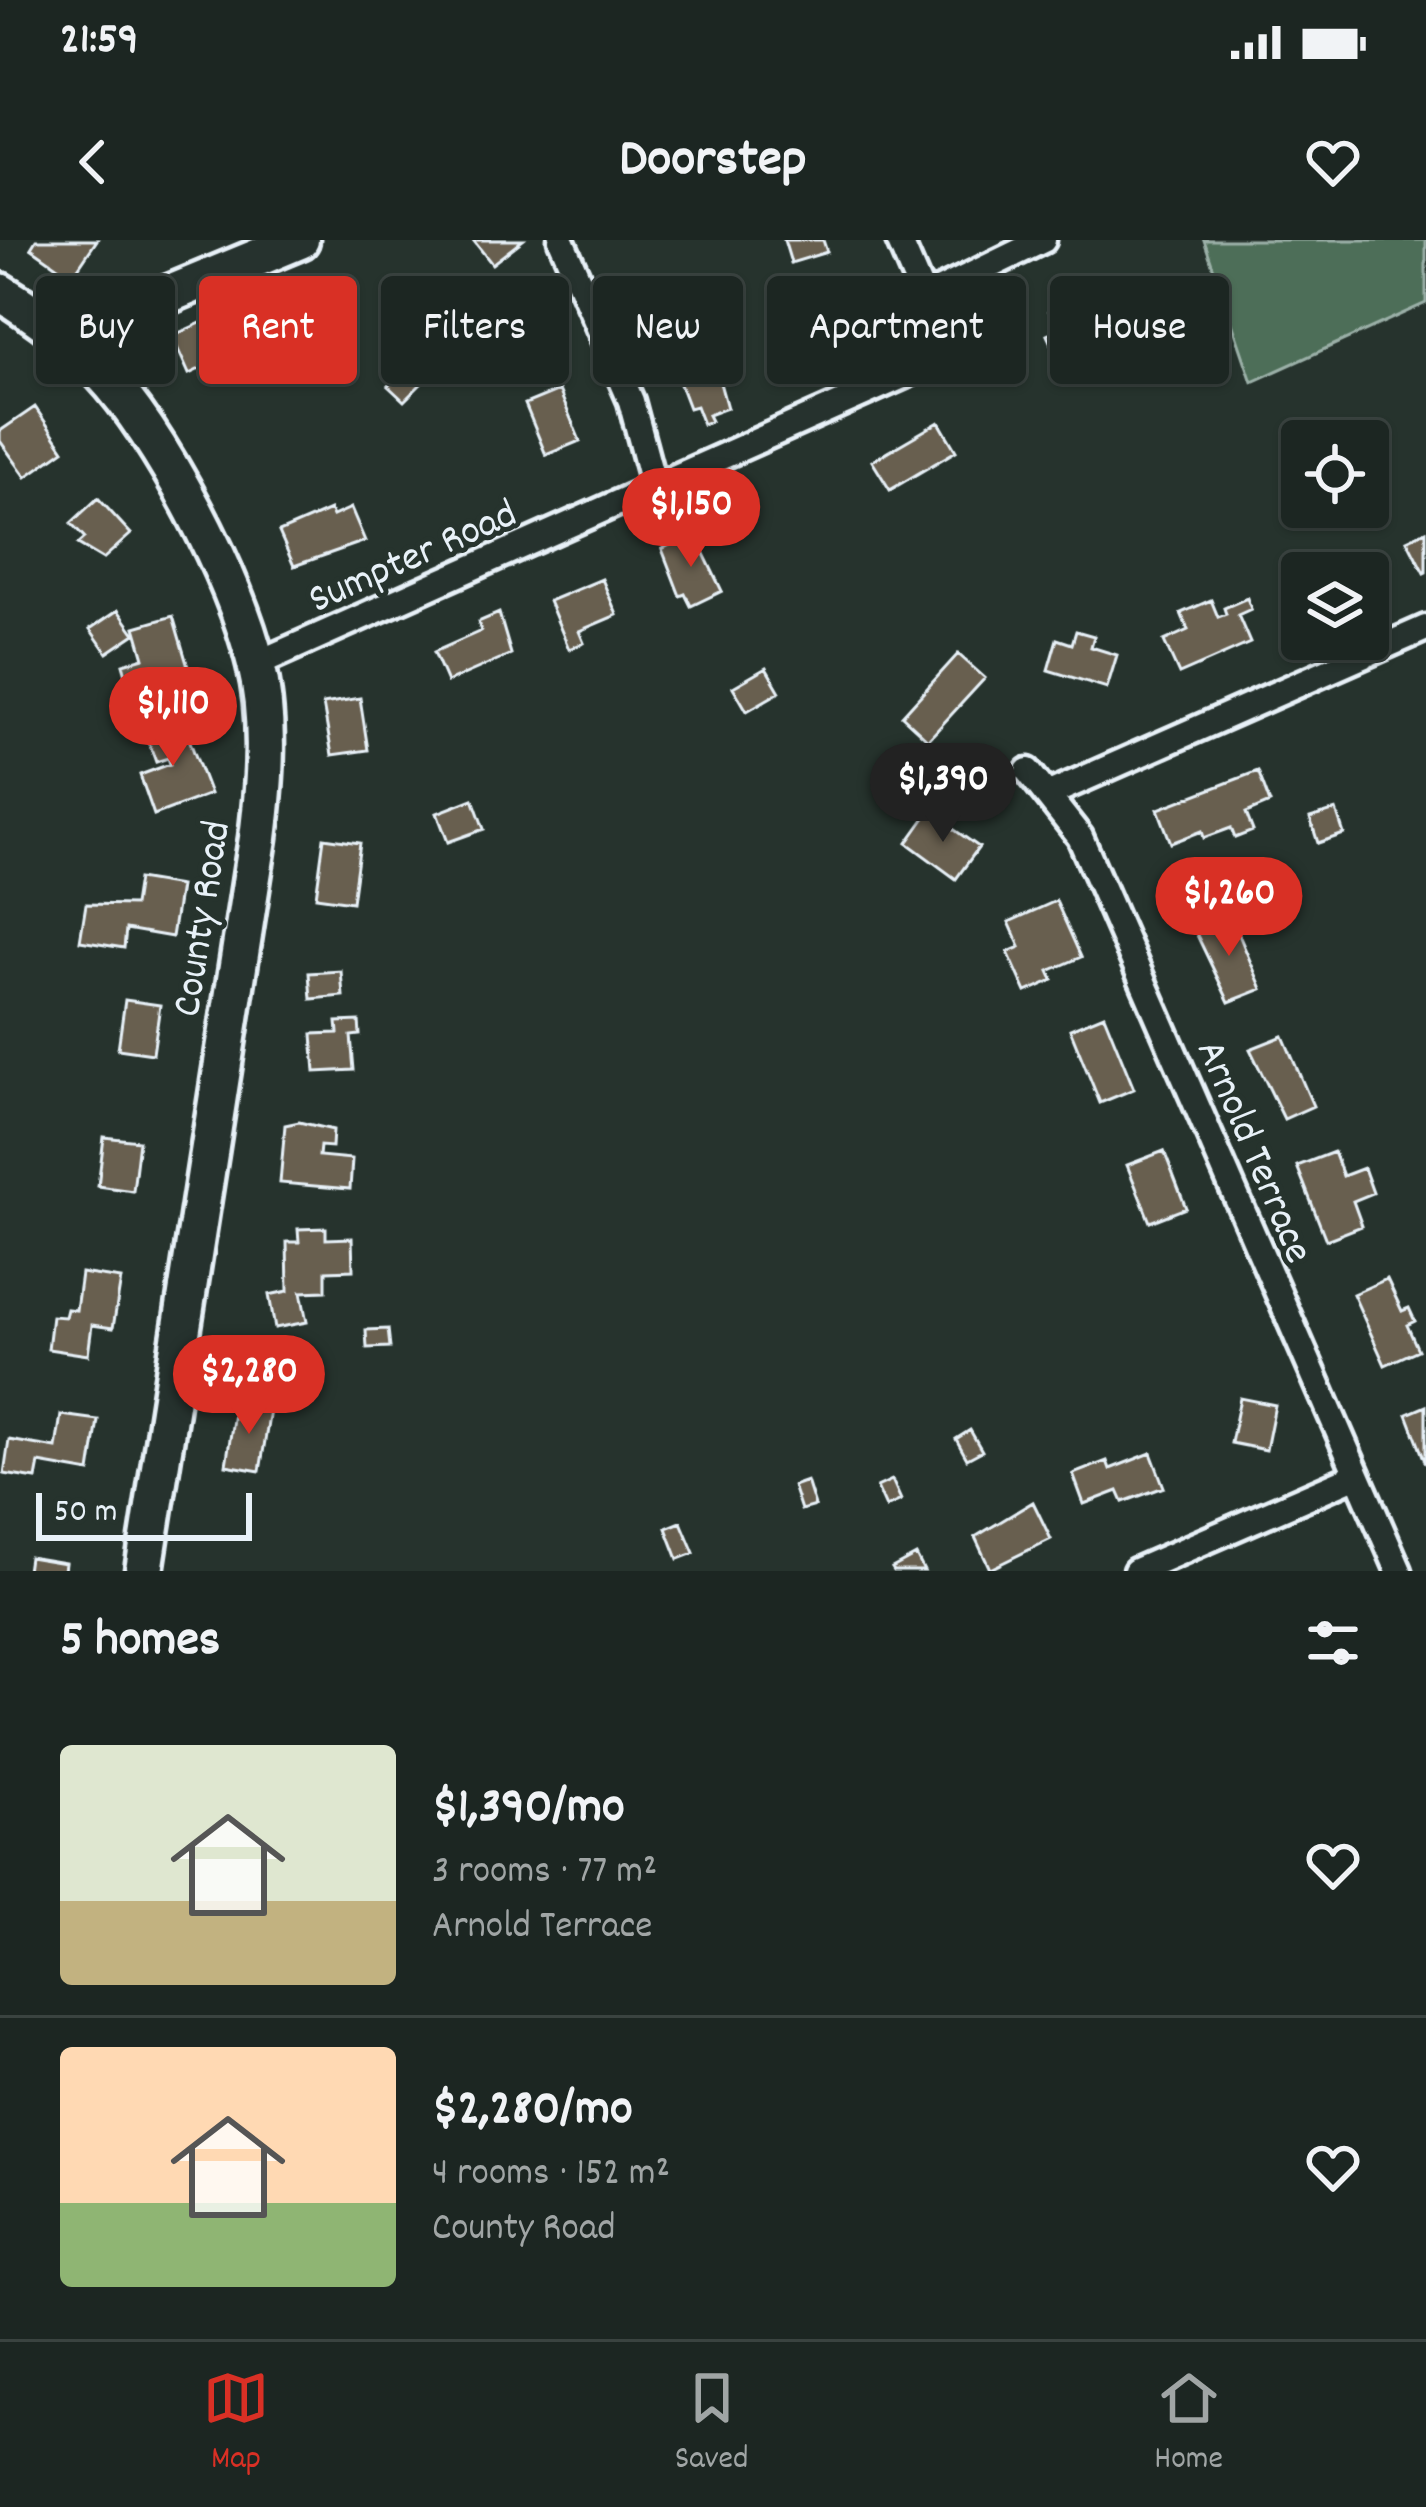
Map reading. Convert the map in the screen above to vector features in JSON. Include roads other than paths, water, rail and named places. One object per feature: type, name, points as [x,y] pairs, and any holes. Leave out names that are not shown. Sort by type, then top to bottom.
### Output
[{"type":"street","points":[[175,292],[300,240]]},
{"type":"street","points":[[561,240],[631,401],[654,487]]},
{"type":"street","points":[[899,240],[915,276]]},
{"type":"street","points":[[969,276],[1042,240]]},
{"type":"street","name":"County Road","points":[[0,292],[36,318]]},
{"type":"street","name":"County Road","points":[[111,384],[163,461],[218,563],[256,664],[264,777],[144,1571]]},
{"type":"street","name":"Sumpter Road","points":[[256,664],[884,384]]},
{"type":"street","points":[[1047,795],[1426,628]]},
{"type":"street","name":"Arnold Terrace","points":[[1028,771],[1080,837],[1399,1571]]},
{"type":"street","points":[[1136,1571],[1357,1474]]}]
